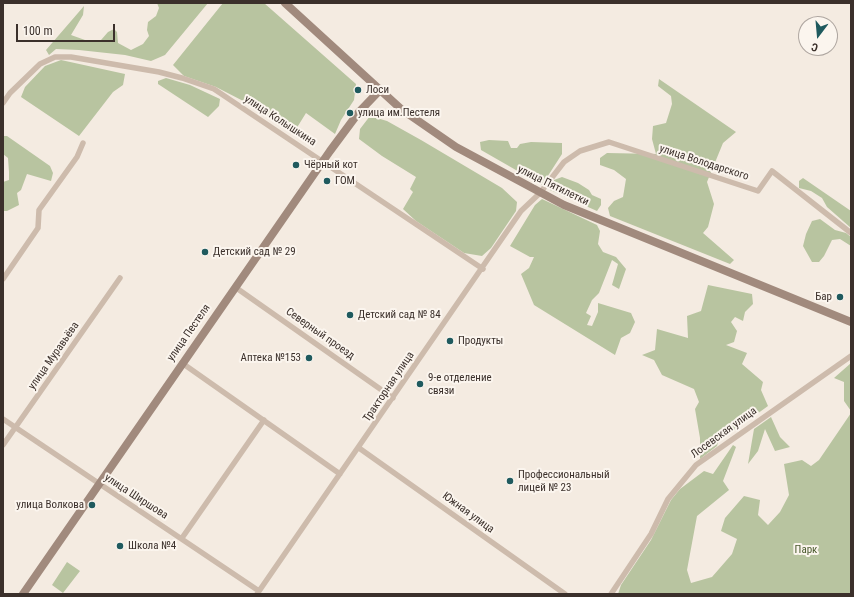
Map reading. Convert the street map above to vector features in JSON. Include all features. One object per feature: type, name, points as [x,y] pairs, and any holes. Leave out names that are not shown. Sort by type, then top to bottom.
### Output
[{"type":"main road","name":"улица Пятилетки","points":[[285,3],[380,90],[412,117],[436,134],[540,193],[582,212],[851,322]]},
{"type":"main road","name":"улица Пестеля","points":[[23,594],[323,161],[359,112],[380,90]]},
{"type":"street","name":"улица Колышкина","points":[[3,103],[10,93],[40,64],[55,57],[71,57],[159,72],[214,89],[483,269]]},
{"type":"street","name":"улица Володарского","points":[[540,193],[564,162],[580,151],[609,142],[758,191],[772,171],[851,233]]},
{"type":"street","points":[[3,279],[38,228],[39,210],[77,156],[83,143]]},
{"type":"street","name":"Тракторная улица","points":[[258,592],[483,269],[525,206],[540,193]]},
{"type":"street","name":"улица Муравьёва","points":[[3,445],[120,278]]},
{"type":"street","name":"Северный проезд","points":[[235,287],[393,398]]},
{"type":"street","name":"Лосевская улица","points":[[611,594],[651,534],[668,499],[696,465],[851,356]]},
{"type":"street","points":[[182,363],[340,474]]},
{"type":"street","name":"улица Ширшова","points":[[3,419],[182,538],[258,592]]},
{"type":"street","points":[[182,538],[264,420]]},
{"type":"street","name":"Южная улица","points":[[359,448],[565,594]]},
{"type":"green space","points":[[157,3],[208,3],[165,55],[151,61],[125,55],[79,50],[56,49],[49,55],[46,50],[84,6],[83,15],[71,35],[85,40],[101,40],[108,32],[114,29],[117,32],[118,43],[131,50],[143,44],[149,36],[147,30],[148,22],[156,16],[159,8]]},
{"type":"green space","points":[[223,3],[264,3],[356,84],[354,100],[341,120],[335,134],[306,113],[293,134],[251,105],[216,87],[184,76],[173,65]]},
{"type":"green space","points":[[61,60],[125,74],[123,85],[113,92],[79,136],[21,97],[25,87],[45,66]]},
{"type":"green space","points":[[166,78],[190,85],[220,99],[219,106],[208,117],[158,84],[158,81]]},
{"type":"green space","points":[[659,79],[736,132],[723,143],[707,182],[714,204],[708,227],[703,233],[734,260],[730,264],[610,216],[608,208],[614,201],[623,197],[626,179],[614,170],[600,165],[600,158],[607,153],[656,154],[652,139],[653,126],[666,123],[672,104],[671,96],[658,86]]},
{"type":"green space","points":[[370,116],[387,121],[421,140],[502,188],[517,202],[516,211],[491,248],[482,256],[464,253],[416,221],[403,209],[413,192],[410,189],[416,177],[382,156],[359,139],[360,129]]},
{"type":"green space","points":[[3,136],[7,136],[50,166],[53,173],[51,181],[27,174],[21,190],[17,193],[19,205],[7,211],[3,211],[3,182],[9,180],[9,172],[8,158],[3,154]]},
{"type":"green space","points":[[489,140],[508,141],[511,148],[517,148],[520,144],[531,142],[562,143],[562,154],[542,185],[481,150],[480,142]]},
{"type":"green space","points":[[562,177],[578,183],[589,190],[592,195],[601,199],[601,205],[597,211],[550,190],[550,186],[554,180]]},
{"type":"green space","points":[[803,178],[851,211],[851,228],[827,207],[822,198],[811,191],[799,188],[799,181]]},
{"type":"green space","points":[[542,199],[597,225],[600,231],[598,244],[603,252],[616,257],[626,269],[619,289],[612,285],[618,264],[612,260],[599,293],[592,300],[586,313],[591,316],[587,325],[592,326],[598,312],[598,303],[631,313],[635,322],[630,333],[621,338],[615,355],[534,305],[521,274],[529,268],[534,257],[530,257],[510,246],[535,205]]},
{"type":"green space","points":[[820,219],[835,230],[846,233],[851,237],[851,246],[840,239],[832,240],[824,256],[819,262],[812,262],[803,246],[806,234],[812,221]]},
{"type":"green space","points":[[708,285],[752,294],[753,304],[745,312],[743,321],[735,317],[731,322],[737,331],[734,342],[726,345],[747,353],[742,364],[763,382],[761,390],[768,406],[718,442],[717,446],[700,459],[700,438],[695,409],[699,402],[694,389],[662,375],[654,360],[642,355],[655,350],[657,329],[688,338],[687,316],[701,311]]},
{"type":"green space","points":[[851,363],[851,411],[844,401],[844,382],[834,378]]},
{"type":"green space","name":"Парк","points":[[851,413],[851,594],[618,594],[621,585],[651,540],[671,500],[680,489],[704,471],[713,474],[733,445],[736,447],[723,481],[729,490],[697,516],[687,570],[691,583],[712,577],[732,554],[737,539],[721,531],[725,518],[744,496],[760,500],[758,515],[768,525],[780,512],[789,495],[784,464],[802,460],[811,466],[819,460]]},
{"type":"green space","points":[[771,417],[780,437],[790,447],[775,451],[765,429],[758,451],[748,464],[754,429]]},
{"type":"green space","points":[[67,562],[80,571],[63,593],[52,585]]},
{"type":"place","name":"Лоси","points":[[358,90]]},
{"type":"place","name":"улица им.Пестеля","points":[[350,113]]},
{"type":"place","name":"Чёрный кот","points":[[296,165]]},
{"type":"place","name":"ГОМ","points":[[327,181]]},
{"type":"place","name":"Детский сад № 29","points":[[205,252]]},
{"type":"place","name":"Бар","points":[[840,297]]},
{"type":"place","name":"Детский сад № 84","points":[[350,315]]},
{"type":"place","name":"Продукты","points":[[450,341]]},
{"type":"place","name":"Аптека №153","points":[[309,358]]},
{"type":"place","name":"9-е отделение связи","points":[[420,384]]},
{"type":"place","name":"Профессиональный лицей № 23","points":[[510,481]]},
{"type":"place","name":"улица Волкова","points":[[92,505]]},
{"type":"place","name":"Школа №4","points":[[120,546]]}]
